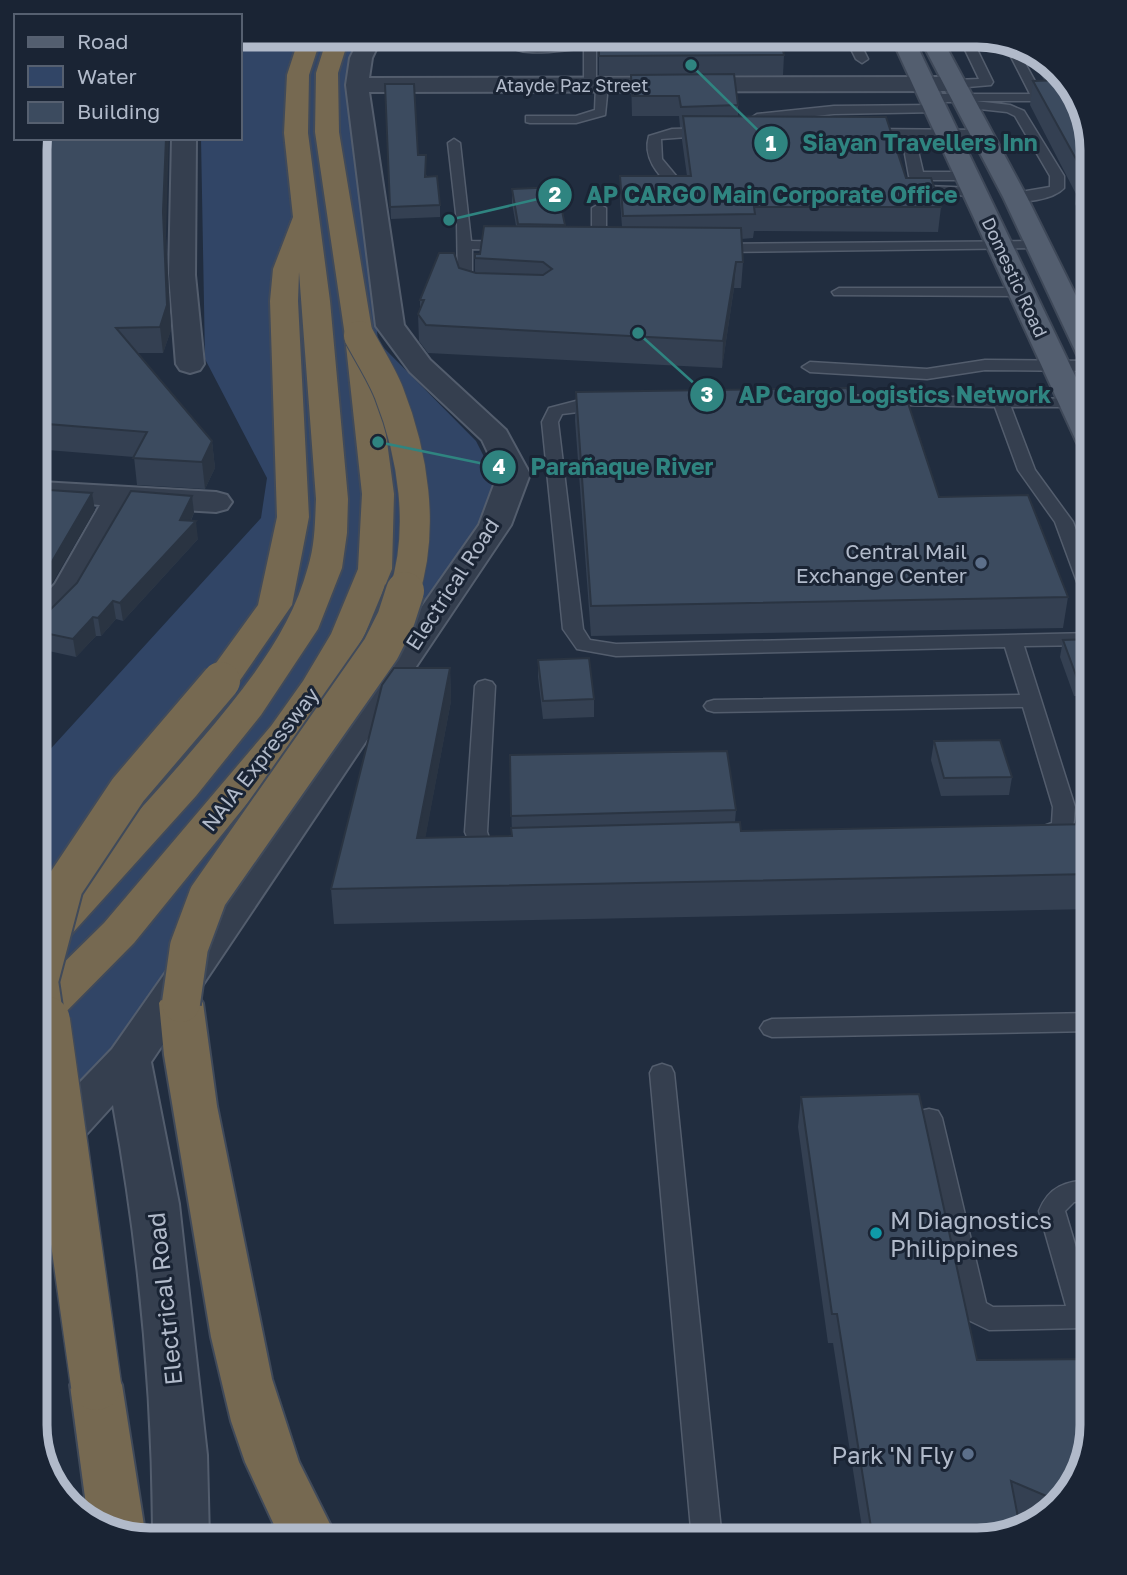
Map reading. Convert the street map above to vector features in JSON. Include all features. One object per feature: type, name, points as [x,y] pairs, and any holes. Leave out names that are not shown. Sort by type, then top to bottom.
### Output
[{"type":"highway","name":"NAIA Expressway","points":[[47,934],[182,788],[248,706],[301,629],[325,568],[331,533],[332,499],[307,211],[296,133],[299,75],[307,47]]},
{"type":"highway","name":"NAIA Expressway","points":[[47,1005],[119,933],[284,734],[320,683],[348,634],[375,569],[378,495],[359,336],[327,132],[327,73],[335,47]]},
{"type":"highway","points":[[47,951],[64,886],[128,790],[221,681],[275,605],[293,517],[284,301],[286,269],[307,211]]},
{"type":"highway","points":[[303,1528],[287,1502],[273,1468],[255,1413],[242,1360],[187,1060],[181,1003],[189,947],[208,896],[381,649],[402,606],[408,584],[415,522],[408,458],[389,392],[359,336]]},
{"type":"highway","points":[[47,1038],[115,1521]]},
{"type":"main road","name":"Domestic Road","points":[[906,47],[1080,417]]},
{"type":"main road","name":"Domestic Road","points":[[935,47],[1015,197],[1080,332]]},
{"type":"street","name":"Electrical Road","points":[[47,1146],[128,1061],[495,525],[514,474],[495,436],[420,366],[390,326],[357,85],[361,58],[366,47]]},
{"type":"street","name":"Atayde Paz Street","points":[[357,85],[596,85],[930,97],[960,95]]},
{"type":"street","points":[[184,140],[182,275],[190,364]]},
{"type":"street","points":[[47,492],[216,502]]},
{"type":"street","points":[[47,612],[69,589],[121,497]]},
{"type":"street","points":[[47,587],[69,589]]},
{"type":"street","name":"Electrical Road","points":[[128,1061],[155,1204],[180,1455],[181,1528]]},
{"type":"lane","points":[[521,47],[545,47]]},
{"type":"lane","points":[[530,119],[576,119],[596,116],[601,112],[603,106],[596,85],[590,47]]},
{"type":"lane","points":[[856,47],[862,59]]},
{"type":"lane","points":[[960,95],[987,82],[970,47]]},
{"type":"lane","points":[[1015,55],[1038,97]]},
{"type":"lane","points":[[960,95],[1065,97]]},
{"type":"lane","points":[[960,95],[1020,114],[1057,176],[1057,188],[1051,193],[1015,197]]},
{"type":"lane","points":[[737,119],[777,118],[930,97]]},
{"type":"lane","points":[[667,120],[709,119]]},
{"type":"lane","points":[[680,189],[666,175],[654,155],[655,136],[672,132],[719,132]]},
{"type":"lane","points":[[854,133],[981,133]]},
{"type":"lane","points":[[908,134],[921,190],[971,184]]},
{"type":"lane","points":[[454,144],[467,290],[490,294]]},
{"type":"lane","points":[[599,208],[599,247]]},
{"type":"lane","points":[[465,245],[522,246]]},
{"type":"lane","points":[[694,248],[1038,245]]},
{"type":"lane","points":[[839,292],[1023,292]]},
{"type":"lane","points":[[810,368],[928,374],[985,365],[1080,366]]},
{"type":"lane","points":[[803,400],[1073,402]]},
{"type":"lane","points":[[1000,402],[1027,470],[1064,522],[1080,565]]},
{"type":"lane","points":[[616,404],[576,406],[555,411],[550,422],[573,629],[584,646],[616,650],[1080,639]]},
{"type":"lane","points":[[1013,640],[1064,807],[1062,827],[1038,837],[1024,837]]},
{"type":"lane","points":[[485,685],[475,832],[481,846],[506,853],[520,852]]},
{"type":"lane","points":[[714,706],[1031,701]]},
{"type":"lane","points":[[772,1028],[1080,1022]]},
{"type":"lane","points":[[662,1073],[706,1528]]},
{"type":"lane","points":[[929,1118],[974,1310],[989,1319],[1080,1318]]},
{"type":"lane","points":[[1080,1190],[1069,1191],[1056,1200],[1052,1211],[1080,1297]]},
{"type":"water","points":[[242,47],[358,47],[347,76],[357,183],[370,247],[378,342],[476,441],[508,504],[343,715],[67,1112],[47,1131],[47,753],[261,518],[267,478],[205,359],[201,140],[242,140]]},
{"type":"building","points":[[599,47],[782,47],[784,55],[599,56]]},
{"type":"building","points":[[734,74],[738,105],[681,107],[679,96],[632,96],[631,75]]},
{"type":"building","points":[[1052,80],[1066,99],[1079,137],[1080,166],[1033,81]]},
{"type":"building","points":[[385,84],[414,84],[418,155],[426,155],[425,177],[437,176],[440,205],[390,207]]},
{"type":"building","points":[[683,116],[886,117],[906,178],[931,178],[941,207],[754,207],[755,214],[623,216],[620,176],[691,176]]},
{"type":"building","points":[[48,140],[166,140],[163,212],[167,305],[160,327],[116,328],[212,441],[202,462],[133,458],[147,432],[47,424]]},
{"type":"building","points":[[557,187],[565,225],[518,224],[512,189]]},
{"type":"building","points":[[484,226],[741,228],[743,262],[736,262],[723,341],[426,325],[418,314],[424,300],[420,300],[439,253],[454,253],[459,268],[476,273],[543,275],[552,269],[543,262],[475,258],[475,254],[480,254]]},
{"type":"building","points":[[847,388],[852,403],[908,403],[939,497],[1028,495],[1068,597],[591,606],[576,392]]},
{"type":"building","points":[[47,490],[92,493],[47,568]]},
{"type":"building","points":[[131,491],[192,496],[180,520],[196,521],[120,603],[113,601],[98,618],[93,617],[73,639],[47,634],[47,612],[77,583]]},
{"type":"building","points":[[1080,639],[1080,678],[1077,678],[1063,640]]},
{"type":"building","points":[[589,658],[594,699],[543,701],[538,660]]},
{"type":"building","points":[[394,668],[450,668],[417,838],[512,836],[511,828],[740,822],[741,831],[1080,824],[1080,874],[331,889],[382,685]]},
{"type":"building","points":[[1000,740],[1012,777],[944,778],[934,741]]},
{"type":"building","points":[[727,751],[736,810],[511,816],[510,755]]},
{"type":"building","points":[[919,1094],[977,1360],[1080,1359],[1079,1438],[1072,1464],[1050,1498],[1011,1481],[1018,1519],[976,1528],[871,1528],[837,1314],[832,1314],[801,1097]]},
{"type":"place","name":"Siayan Travellers Inn","points":[[691,65]]},
{"type":"place","name":"AP CARGO Main Corporate Office","points":[[449,220]]},
{"type":"place","name":"AP Cargo Logistics Network","points":[[638,333]]},
{"type":"place","name":"Parañaque River","points":[[378,442]]},
{"type":"place","name":"Central Mail Exchange Center","points":[[981,563]]},
{"type":"place","name":"M Diagnostics Philippines","points":[[876,1233]]},
{"type":"place","name":"Park 'N Fly","points":[[968,1454]]}]
